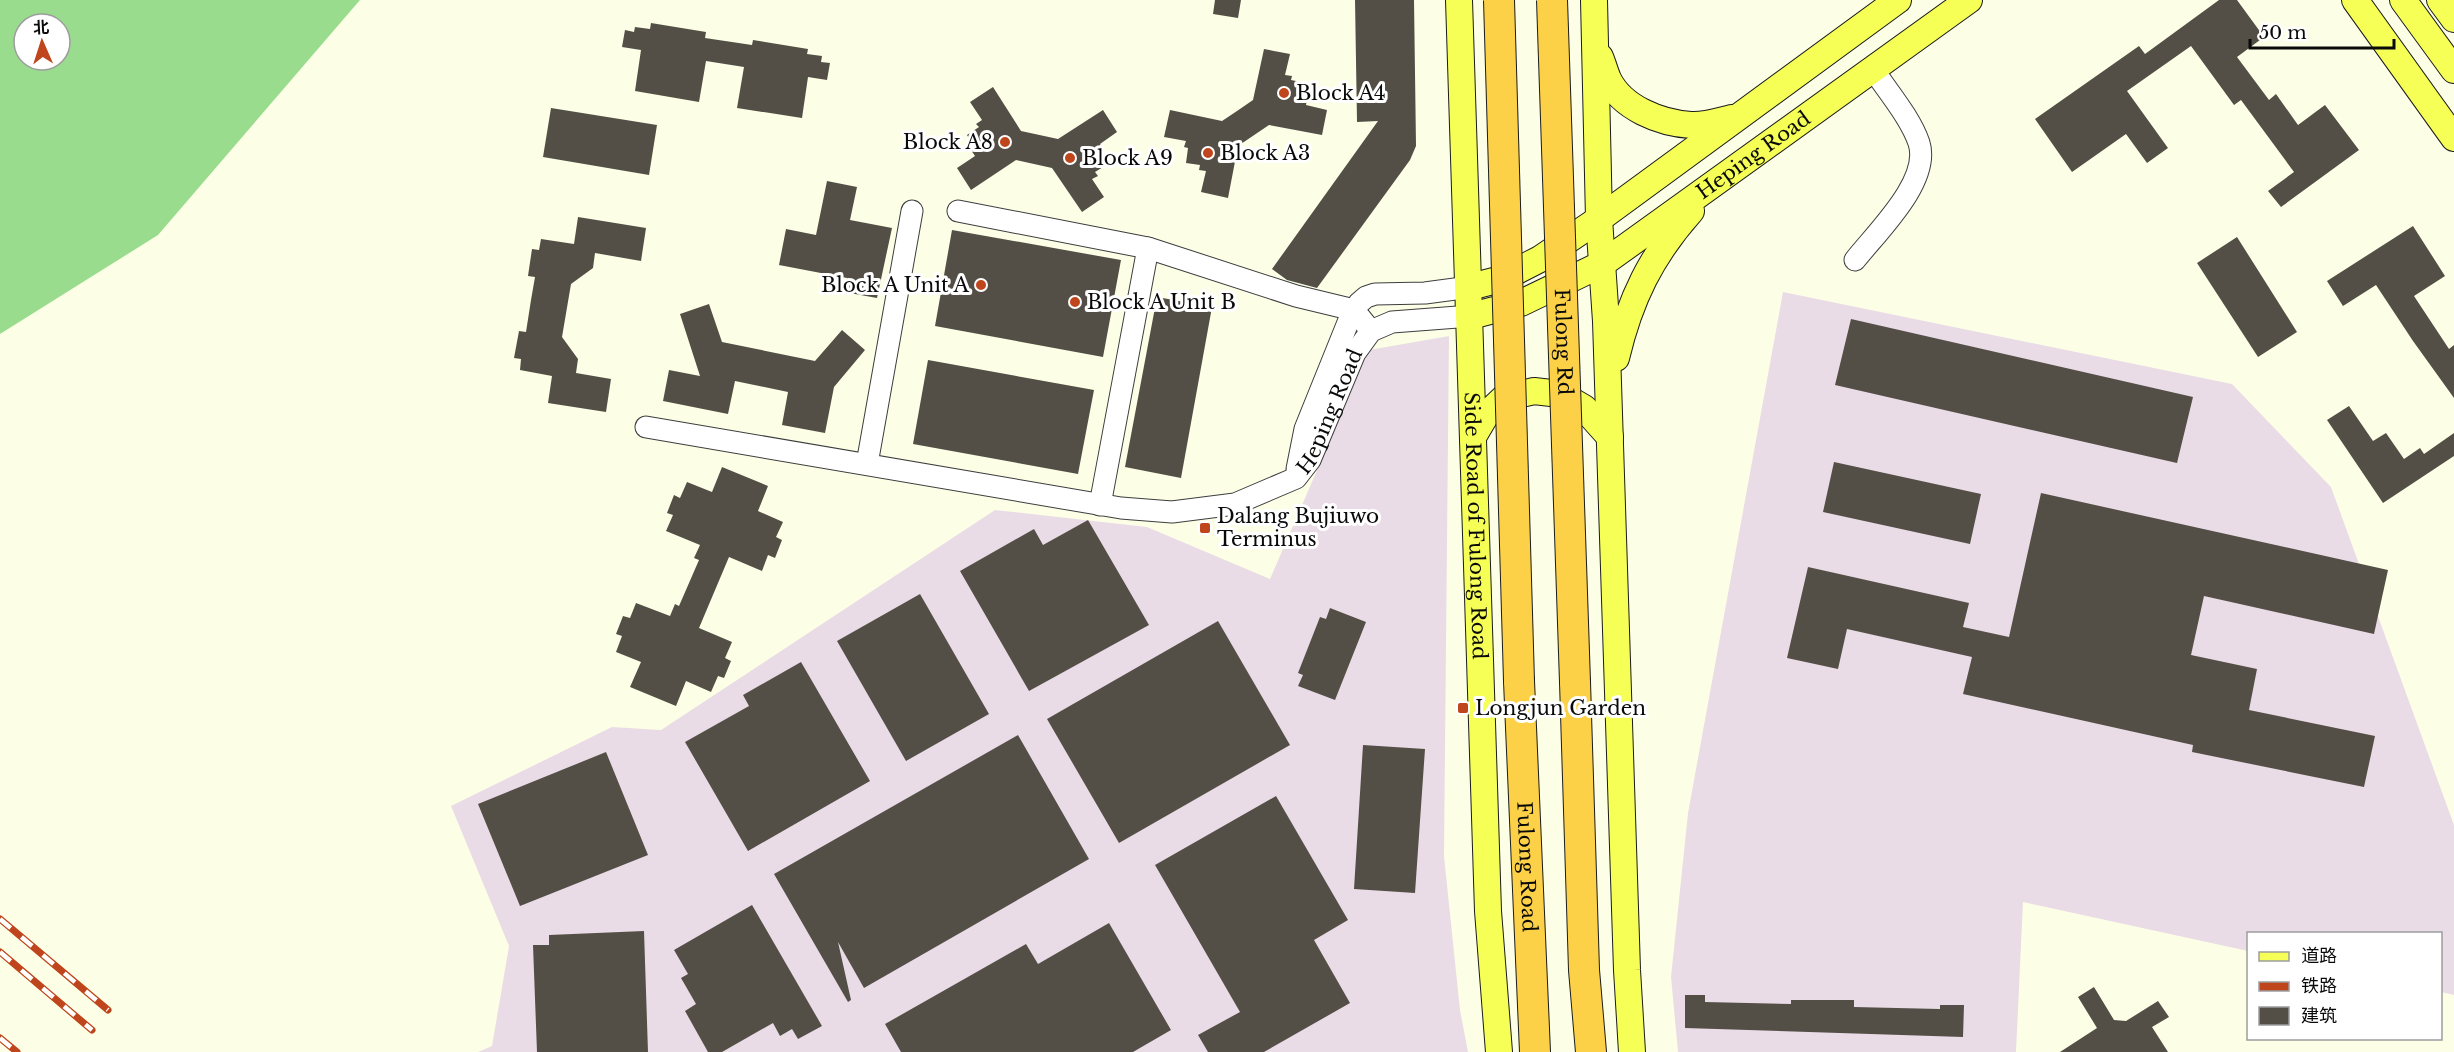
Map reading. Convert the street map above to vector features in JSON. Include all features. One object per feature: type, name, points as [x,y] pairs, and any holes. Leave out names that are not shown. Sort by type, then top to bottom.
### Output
[{"type":"highway","name":"Fulong Road","points":[[1499,0],[1519,681],[1535,1052]]},
{"type":"highway","name":"Fulong Rd","points":[[1552,0],[1584,970],[1591,1052]]},
{"type":"main road","name":"Side Road of Fulong Road","points":[[1459,0],[1471,316],[1488,911],[1499,1052]]},
{"type":"main road","points":[[1594,0],[1599,219],[1609,402],[1626,958],[1632,1052]]},
{"type":"main road","name":"Heping Road","points":[[1470,287],[1501,279],[1521,269],[1599,219],[1898,0]]},
{"type":"main road","name":"Heping Road","points":[[1471,316],[1521,303],[1602,264],[1969,0]]},
{"type":"main road","points":[[2355,0],[2454,138]]},
{"type":"main road","points":[[2403,0],[2454,70]]},
{"type":"main road","points":[[2440,0],[2454,19]]},
{"type":"main road","points":[[1596,44],[1608,80],[1622,97],[1635,107],[1671,123],[1693,125],[1738,117]]},
{"type":"main road","points":[[1609,402],[1613,368],[1622,332],[1631,303],[1652,260],[1677,227],[1720,178]]},
{"type":"main road","points":[[1473,437],[1485,415],[1504,398],[1534,391],[1560,394],[1584,408],[1610,437]]},
{"type":"street","points":[[1855,260],[1911,190],[1918,176],[1921,159],[1916,136],[1873,69]]},
{"type":"street","points":[[867,464],[912,211]]},
{"type":"street","points":[[958,211],[1148,248],[1296,296],[1354,310],[1371,331]]},
{"type":"street","points":[[1100,505],[1148,248]]},
{"type":"street","name":"Heping Road","points":[[1296,478],[1305,429],[1354,310],[1366,297],[1375,294],[1425,293],[1470,287]]},
{"type":"street","name":"Heping Road","points":[[1296,478],[1310,460],[1355,353],[1371,331],[1392,322],[1471,316]]},
{"type":"street","points":[[646,427],[1100,505],[1155,511],[1204,509],[1235,504],[1296,478]]},
{"type":"shaded area","points":[[1783,292],[2232,384],[2331,487],[2454,825],[2454,995],[2442,992],[2442,932],[2247,932],[2247,951],[2023,902],[2016,1052],[1678,1052],[1671,977],[1688,813]]},
{"type":"shaded area","points":[[1449,336],[1444,856],[1460,1010],[1468,1052],[478,1052],[492,1046],[509,946],[451,806],[612,727],[661,730],[995,510],[1147,527],[1270,579],[1369,350]]},
{"type":"green space","points":[[0,0],[360,0],[158,235],[0,334]]},
{"type":"building","points":[[1215,0],[1241,0],[1238,18],[1213,14]]},
{"type":"building","points":[[1355,0],[1414,0],[1416,146],[1410,160],[1317,288],[1287,280],[1272,269],[1378,121],[1357,122]]},
{"type":"building","points":[[2219,0],[2237,0],[2264,37],[2237,57],[2269,100],[2276,94],[2298,125],[2325,105],[2359,150],[2281,207],[2268,191],[2294,172],[2241,100],[2234,105],[2191,46],[2127,91],[2168,148],[2147,163],[2126,134],[2072,172],[2035,119],[2139,46],[2145,54]]},
{"type":"building","points":[[651,23],[706,32],[705,38],[752,45],[753,40],[808,49],[807,54],[822,56],[821,62],[830,63],[827,80],[808,77],[802,118],[737,108],[744,67],[706,61],[699,102],[635,91],[641,50],[622,47],[625,30],[634,32],[635,27],[650,29]]},
{"type":"building","points":[[1264,49],[1290,54],[1285,75],[1292,76],[1291,80],[1306,83],[1303,98],[1307,99],[1306,105],[1327,110],[1322,135],[1269,125],[1238,146],[1228,198],[1201,192],[1206,171],[1199,170],[1200,165],[1186,163],[1188,148],[1184,147],[1186,141],[1164,137],[1170,110],[1222,121],[1253,100]]},
{"type":"building","points":[[993,87],[1021,131],[1058,139],[1103,110],[1117,132],[1100,144],[1103,149],[1099,152],[1108,164],[1095,172],[1098,176],[1092,179],[1104,197],[1082,212],[1052,168],[1016,160],[971,190],[957,168],[975,156],[971,150],[975,148],[967,135],[979,127],[976,124],[982,120],[970,102]]},
{"type":"building","points":[[551,108],[657,125],[649,175],[543,157]]},
{"type":"building","points":[[827,181],[857,187],[850,220],[892,228],[877,298],[844,292],[847,278],[779,265],[786,229],[816,235]]},
{"type":"building","points":[[578,217],[646,228],[641,261],[595,253],[593,268],[571,284],[562,337],[578,359],[576,373],[611,379],[606,412],[548,403],[552,376],[520,370],[521,359],[514,358],[519,331],[526,332],[535,277],[528,276],[532,249],[539,250],[541,239],[574,244]]},
{"type":"building","points":[[2413,226],[2445,276],[2414,296],[2449,349],[2454,345],[2454,398],[2376,285],[2343,306],[2327,281]]},
{"type":"building","points":[[952,230],[1121,260],[1103,357],[935,326]]},
{"type":"building","points":[[2237,237],[2297,332],[2258,357],[2197,263]]},
{"type":"building","points":[[1157,297],[1212,307],[1181,478],[1125,467]]},
{"type":"building","points":[[709,304],[722,342],[815,361],[842,330],[865,350],[834,387],[825,433],[782,425],[788,392],[735,381],[728,414],[663,401],[669,370],[700,376],[680,314]]},
{"type":"building","points":[[1851,319],[2193,397],[2177,463],[1835,385]]},
{"type":"building","points":[[928,360],[1094,390],[1078,474],[913,444]]},
{"type":"building","points":[[2349,406],[2373,441],[2386,433],[2404,459],[2420,448],[2424,454],[2454,433],[2454,456],[2383,503],[2327,420]]},
{"type":"building","points":[[1834,462],[1981,494],[1970,544],[1823,512]]},
{"type":"building","points":[[722,467],[768,486],[758,511],[783,522],[776,537],[782,540],[775,558],[768,555],[762,571],[729,557],[699,628],[732,642],[725,658],[731,661],[724,678],[718,676],[711,692],[686,681],[676,706],[630,687],[641,662],[616,652],[622,636],[616,634],[623,616],[630,618],[636,603],[670,616],[675,604],[679,606],[699,560],[694,558],[700,545],[666,531],[673,515],[667,513],[674,495],[680,498],[687,482],[712,492]]},
{"type":"building","points":[[2041,493],[2388,570],[2374,634],[2204,596],[2191,655],[2257,669],[2249,710],[2375,736],[2364,787],[2192,752],[2193,745],[1963,694],[1972,657],[1847,629],[1838,669],[1787,658],[1808,567],[1969,603],[1963,627],[2009,637]]},
{"type":"building","points":[[1088,520],[1149,625],[1029,691],[960,571],[1034,529],[1043,545]]},
{"type":"building","points":[[920,594],[989,714],[906,761],[837,641]]},
{"type":"building","points":[[1330,608],[1366,622],[1335,700],[1298,686],[1303,675],[1298,673],[1320,617],[1326,619]]},
{"type":"building","points":[[1218,621],[1290,745],[1119,843],[1047,719]]},
{"type":"building","points":[[801,662],[870,781],[748,851],[685,742],[749,706],[743,695]]},
{"type":"building","points":[[1018,735],[1089,859],[864,988],[838,942],[851,1000],[848,1002],[774,874]]},
{"type":"building","points":[[1363,745],[1425,749],[1415,893],[1354,889]]},
{"type":"building","points":[[606,752],[648,855],[520,906],[478,804]]},
{"type":"building","points":[[1276,796],[1348,920],[1314,940],[1350,1003],[1264,1052],[1208,1052],[1198,1035],[1240,1012],[1155,865]]},
{"type":"building","points":[[752,905],[822,1026],[798,1039],[792,1029],[780,1036],[773,1023],[722,1052],[708,1052],[685,1011],[696,1004],[681,978],[688,974],[674,950]]},
{"type":"building","points":[[1109,923],[1171,1030],[1133,1052],[901,1052],[885,1024],[1026,944],[1038,964]]},
{"type":"building","points":[[644,931],[648,1052],[537,1052],[533,945],[549,945],[549,935]]},
{"type":"building","points":[[2094,987],[2114,1020],[2126,1021],[2158,1001],[2169,1017],[2152,1027],[2168,1052],[2060,1052],[2097,1028],[2078,997]]},
{"type":"building","points":[[1685,995],[1705,995],[1705,1002],[1791,1004],[1791,1000],[1854,1000],[1854,1007],[1940,1009],[1940,1005],[1964,1005],[1963,1037],[1685,1028]]},
{"type":"railway","points":[[0,919],[108,1010]]},
{"type":"railway","points":[[0,952],[92,1030]]},
{"type":"railway","points":[[0,1038],[17,1052]]},
{"type":"place","name":"Block A4","points":[[1284,93]]},
{"type":"place","name":"Block A8","points":[[1005,142]]},
{"type":"place","name":"Block A3","points":[[1208,153]]},
{"type":"place","name":"Block A9","points":[[1070,158]]},
{"type":"place","name":"Block A Unit A","points":[[981,285]]},
{"type":"place","name":"Block A Unit B","points":[[1075,302]]},
{"type":"place","name":"Dalang Bujiuwo Terminus","points":[[1205,528]]},
{"type":"place","name":"Longjun Garden","points":[[1463,708]]}]
